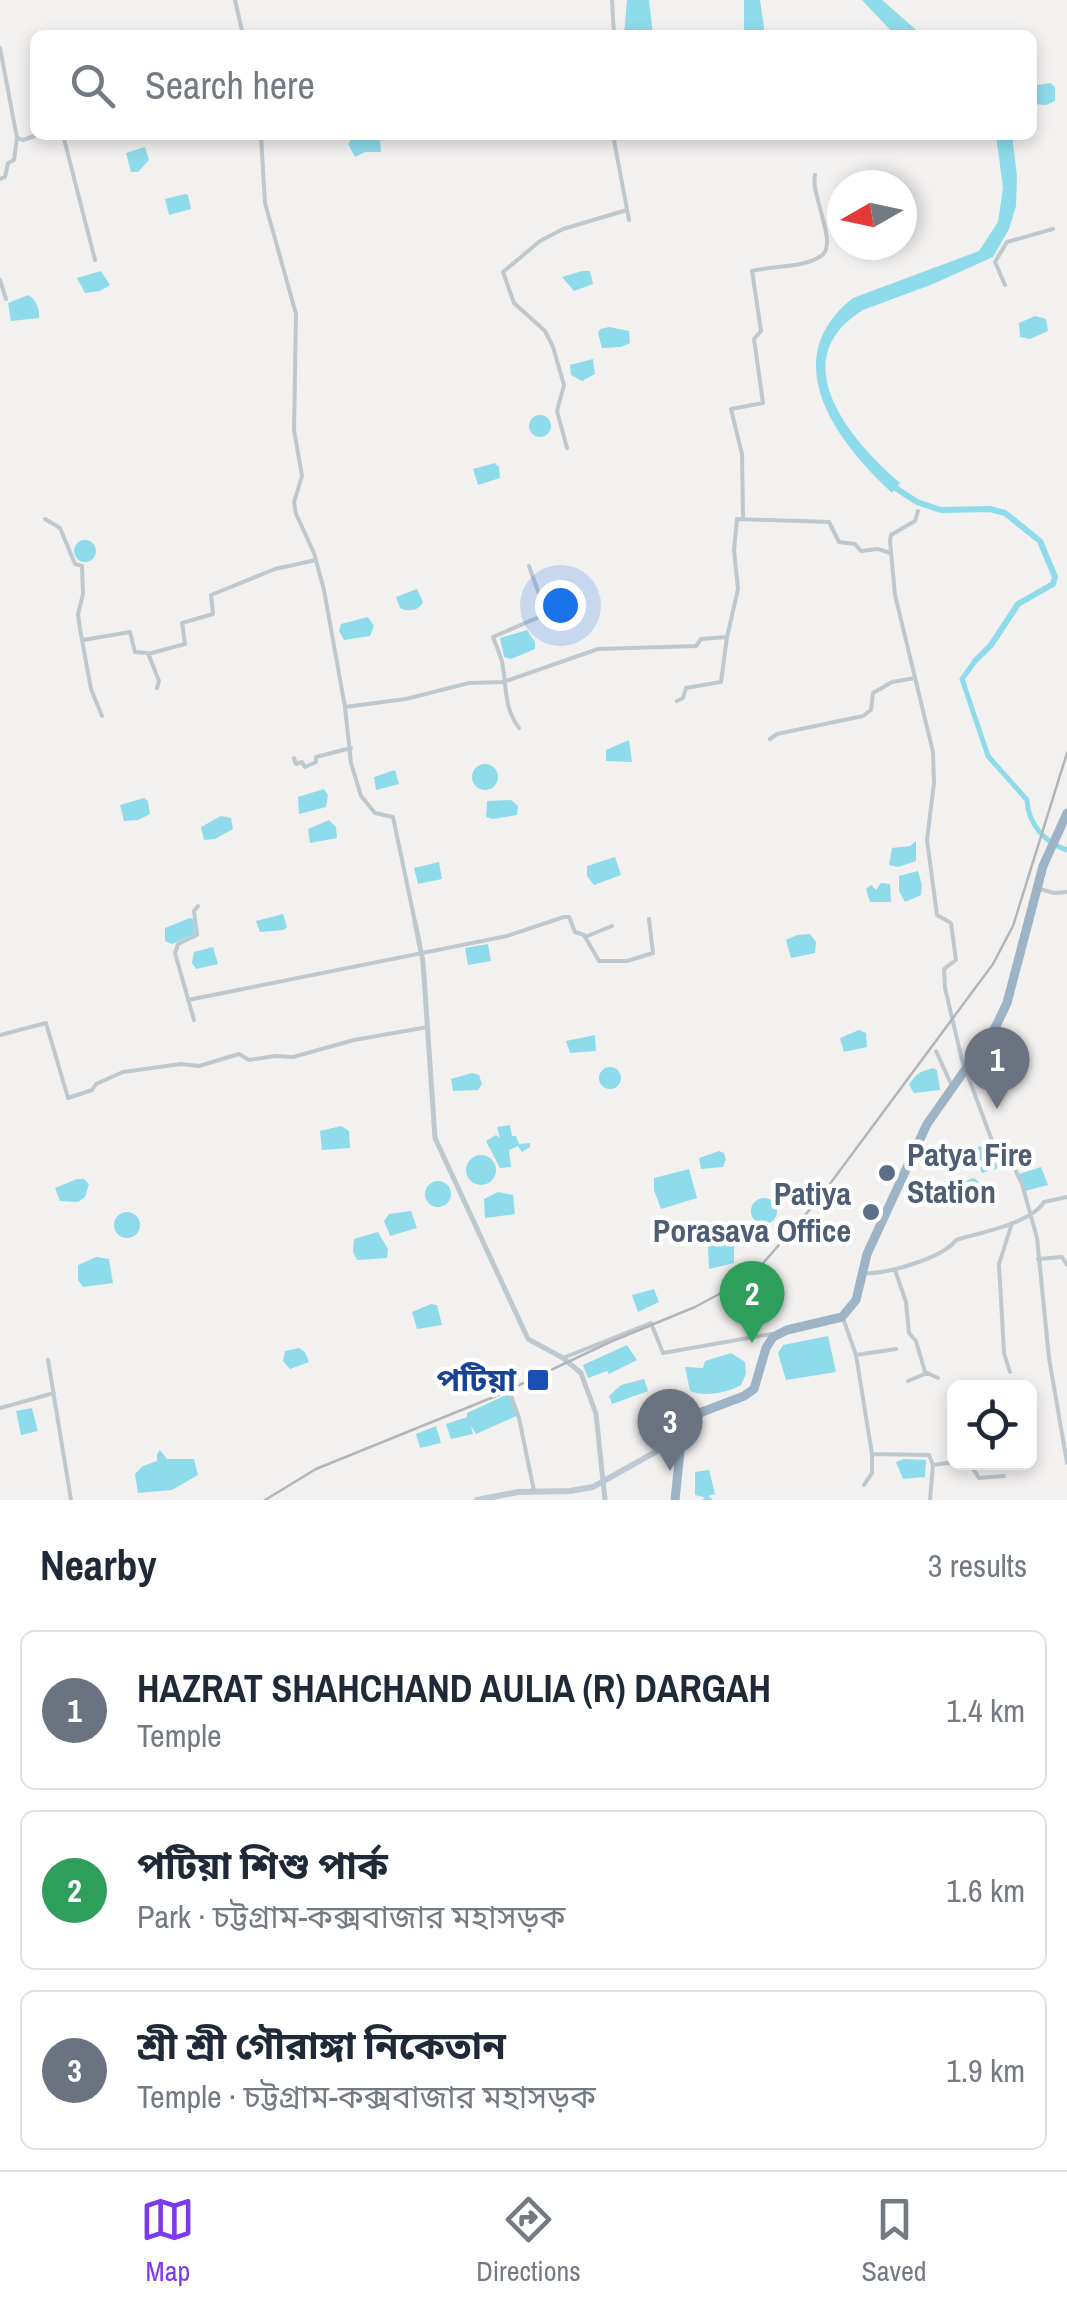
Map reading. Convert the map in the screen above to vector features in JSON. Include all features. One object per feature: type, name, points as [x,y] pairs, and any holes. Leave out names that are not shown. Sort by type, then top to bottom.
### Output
[{"type":"highway","points":[[675,1500],[681,1442],[702,1412],[754,1389],[767,1345],[780,1332],[842,1317],[856,1300],[867,1254],[917,1144],[1008,1003],[1046,857],[1067,813]]},
{"type":"main road","points":[[478,1500],[534,1491],[577,1490],[681,1442]]},
{"type":"street","points":[[235,0],[242,30]]},
{"type":"street","points":[[612,0],[614,30]]},
{"type":"street","points":[[0,48],[17,138],[14,160],[8,162],[5,177],[0,178]]},
{"type":"street","points":[[17,138],[30,138]]},
{"type":"street","points":[[64,140],[95,260]]},
{"type":"street","points":[[261,140],[264,203],[296,314],[294,430],[302,476],[294,502],[296,514],[316,560],[332,626],[351,763],[367,806],[393,817],[422,954],[434,1138],[528,1339],[581,1373],[596,1414],[606,1500]]},
{"type":"street","points":[[614,140],[629,220]]},
{"type":"street","points":[[743,518],[742,454],[731,409],[764,402],[754,339],[761,331],[752,271],[822,256],[827,249],[827,234],[814,190],[815,175]]},
{"type":"street","points":[[567,448],[557,412],[564,385],[553,346],[546,331],[514,302],[503,272],[540,241],[563,229],[627,210]]},
{"type":"street","points":[[1006,285],[995,262],[1007,242],[1053,229]]},
{"type":"street","points":[[0,280],[6,299]]},
{"type":"street","points":[[918,511],[915,521],[891,535],[890,553],[892,582],[933,752],[934,783],[927,820],[932,886],[937,914],[951,923],[956,960],[944,969],[944,983],[957,1044],[994,1146],[1012,1163],[1037,1238],[1048,1358],[1067,1463]]},
{"type":"street","points":[[45,519],[60,528],[74,564],[82,566],[83,602],[78,614],[91,689],[102,716]]},
{"type":"street","points":[[677,700],[683,698],[686,688],[721,682],[726,636],[738,589],[734,534],[737,520],[829,522],[839,542],[855,544],[861,551],[878,549],[890,553]]},
{"type":"street","points":[[83,640],[127,632],[135,652],[148,654],[186,644],[182,622],[212,615],[215,612],[211,595],[276,569],[316,560]]},
{"type":"street","points":[[519,728],[509,710],[494,638],[546,614],[530,566]]},
{"type":"street","points":[[345,707],[406,699],[469,683],[503,682],[598,648],[677,648],[696,646],[701,638],[726,636]]},
{"type":"street","points":[[148,654],[159,681],[157,688]]},
{"type":"street","points":[[770,739],[777,734],[862,716],[872,710],[873,694],[882,686],[915,678]]},
{"type":"street","points":[[294,758],[296,764],[302,762],[305,767],[316,762],[316,757],[351,748]]},
{"type":"street","points":[[1037,888],[1067,892]]},
{"type":"street","points":[[194,1020],[176,947],[198,935],[194,918],[198,906]]},
{"type":"street","points":[[188,1000],[422,954],[529,930],[564,917],[569,918],[575,932],[585,937],[600,962],[639,958],[653,953],[648,919]]},
{"type":"street","points":[[585,937],[612,926]]},
{"type":"street","points":[[0,1035],[46,1023],[68,1098],[134,1069],[199,1066],[241,1054],[249,1060],[293,1057],[428,1026]]},
{"type":"street","points":[[936,1050],[952,1086]]},
{"type":"street","points":[[863,1272],[894,1269],[950,1248],[956,1240],[1012,1223],[1039,1210],[1044,1202],[1067,1198]]},
{"type":"street","points":[[1010,1372],[1004,1354],[999,1264],[1012,1223]]},
{"type":"street","points":[[1038,1259],[1062,1257],[1067,1266]]},
{"type":"street","points":[[894,1269],[906,1302],[909,1333],[916,1341],[927,1373]]},
{"type":"street","points":[[842,1317],[856,1355],[872,1454],[872,1473],[864,1485]]},
{"type":"street","points":[[563,1358],[650,1323],[663,1353],[780,1332]]},
{"type":"street","points":[[856,1355],[896,1349]]},
{"type":"street","points":[[48,1360],[71,1500]]},
{"type":"street","points":[[908,1380],[927,1373],[938,1378]]},
{"type":"street","points":[[508,1387],[519,1418],[534,1491]]},
{"type":"street","points":[[0,1408],[54,1392]]},
{"type":"street","points":[[872,1454],[926,1454],[933,1465],[930,1500]]},
{"type":"street","points":[[933,1465],[947,1463]]},
{"type":"street","points":[[975,1470],[980,1478],[1004,1476]]},
{"type":"water","points":[[627,0],[649,0],[652,30],[624,30]]},
{"type":"water","points":[[744,0],[760,0],[764,30],[744,30]]},
{"type":"water","points":[[862,0],[882,0],[916,30],[890,30]]},
{"type":"water","points":[[1050,83],[1055,87],[1055,101],[1037,104],[1037,85]]},
{"type":"water","points":[[351,140],[379,140],[381,152],[365,152],[355,157],[348,144]]},
{"type":"water","points":[[997,140],[1013,140],[1016,206],[1009,229],[993,257],[863,310],[839,330],[828,352],[826,375],[832,399],[862,445],[900,483],[892,493],[834,425],[816,373],[818,347],[830,322],[853,298],[979,251],[998,222],[1003,188]]},
{"type":"water","points":[[145,147],[149,160],[138,172],[131,172],[126,153]]},
{"type":"water","points":[[185,194],[191,209],[169,215],[165,199]]},
{"type":"water","points":[[101,271],[110,285],[85,293],[77,278]]},
{"type":"water","points":[[590,271],[593,284],[574,291],[562,277]]},
{"type":"water","points":[[28,295],[37,305],[39,318],[11,321],[8,303]]},
{"type":"water","points":[[1035,316],[1046,319],[1048,331],[1030,339],[1020,337],[1019,323]]},
{"type":"water","points":[[609,327],[629,331],[630,343],[602,348],[598,333]]},
{"type":"water","points":[[593,359],[595,374],[582,381],[571,375],[570,365]]},
{"type":"water","points":[[540,415],[548,418],[548,434],[540,437],[532,434],[529,426],[532,418]]},
{"type":"water","points":[[495,463],[500,478],[478,485],[473,469]]},
{"type":"water","points":[[85,540],[93,543],[93,559],[85,562],[77,559],[74,551],[77,543]]},
{"type":"water","points":[[417,589],[421,605],[413,610],[400,608],[396,597]]},
{"type":"water","points":[[368,617],[374,626],[370,636],[344,640],[339,631],[341,624]]},
{"type":"water","points":[[527,630],[535,649],[511,659],[504,657],[500,638]]},
{"type":"water","points":[[629,740],[632,762],[606,761],[606,750]]},
{"type":"water","points":[[485,764],[494,768],[498,777],[494,786],[485,790],[476,786],[472,777],[476,768]]},
{"type":"water","points":[[395,770],[399,784],[376,790],[374,777]]},
{"type":"water","points":[[324,789],[328,795],[326,807],[299,814],[298,797]]},
{"type":"water","points":[[144,798],[150,814],[124,821],[120,805]]},
{"type":"water","points":[[511,800],[518,806],[517,815],[486,817],[487,801]]},
{"type":"water","points":[[221,816],[231,818],[233,829],[204,840],[201,827]]},
{"type":"water","points":[[329,820],[336,827],[337,838],[310,843],[308,829]]},
{"type":"water","points":[[916,841],[916,861],[898,867],[889,865],[892,848],[910,846]]},
{"type":"water","points":[[615,857],[621,875],[594,885],[587,876],[587,866]]},
{"type":"water","points":[[439,862],[442,879],[418,884],[414,868]]},
{"type":"water","points":[[918,871],[921,895],[905,902],[899,891],[899,876]]},
{"type":"water","points":[[881,883],[890,884],[891,902],[870,902],[866,889],[871,885],[876,890]]},
{"type":"water","points":[[283,914],[287,927],[284,930],[260,932],[256,921]]},
{"type":"water","points":[[190,918],[195,934],[172,944],[165,941],[165,928]]},
{"type":"water","points":[[810,934],[816,942],[815,953],[791,958],[786,940]]},
{"type":"water","points":[[488,944],[491,961],[468,965],[465,948]]},
{"type":"water","points":[[213,947],[218,964],[196,969],[192,963],[194,952]]},
{"type":"water","points":[[859,1030],[866,1033],[867,1047],[844,1052],[840,1038]]},
{"type":"water","points":[[595,1035],[596,1051],[570,1053],[566,1041]]},
{"type":"water","points":[[606,1067],[614,1067],[621,1078],[614,1089],[606,1089],[599,1082],[599,1074]]},
{"type":"water","points":[[933,1068],[937,1070],[940,1090],[914,1093],[909,1085],[914,1078]]},
{"type":"water","points":[[479,1075],[482,1084],[478,1090],[453,1091],[451,1079]]},
{"type":"water","points":[[510,1125],[519,1144],[530,1143],[530,1147],[522,1152],[518,1146],[509,1150],[511,1167],[500,1168],[486,1141],[496,1135],[500,1138],[497,1127]]},
{"type":"water","points":[[341,1126],[349,1131],[350,1148],[322,1150],[320,1131]]},
{"type":"water","points":[[988,1144],[998,1168],[982,1173],[972,1149]]},
{"type":"water","points":[[719,1151],[726,1159],[723,1167],[701,1169],[699,1158]]},
{"type":"water","points":[[481,1155],[492,1159],[496,1170],[492,1181],[481,1185],[470,1181],[466,1170],[470,1159]]},
{"type":"water","points":[[1041,1167],[1048,1185],[1025,1191],[1019,1174]]},
{"type":"water","points":[[689,1169],[697,1198],[661,1209],[654,1178]]},
{"type":"water","points":[[974,1178],[981,1184],[981,1196],[961,1200],[960,1187]]},
{"type":"water","points":[[77,1179],[89,1184],[85,1197],[78,1202],[60,1201],[55,1188]]},
{"type":"water","points":[[438,1181],[447,1185],[451,1194],[447,1203],[438,1207],[429,1203],[425,1194],[429,1185]]},
{"type":"water","points":[[498,1192],[513,1195],[515,1214],[485,1218],[484,1199]]},
{"type":"water","points":[[764,1198],[773,1202],[777,1211],[773,1220],[764,1224],[755,1220],[751,1211],[755,1202]]},
{"type":"water","points":[[411,1211],[417,1228],[390,1236],[384,1221],[389,1214]]},
{"type":"water","points":[[127,1212],[136,1216],[140,1225],[136,1234],[127,1238],[118,1234],[114,1225],[118,1216]]},
{"type":"water","points":[[378,1232],[388,1249],[387,1258],[357,1260],[354,1239]]},
{"type":"water","points":[[734,1241],[734,1263],[709,1269],[708,1247]]},
{"type":"water","points":[[96,1257],[109,1259],[113,1283],[83,1287],[78,1280],[78,1265]]},
{"type":"water","points":[[654,1289],[659,1302],[638,1312],[632,1295]]},
{"type":"water","points":[[437,1305],[442,1325],[417,1329],[412,1312]]},
{"type":"water","points":[[828,1336],[836,1372],[786,1380],[778,1353],[783,1345]]},
{"type":"water","points":[[627,1345],[637,1360],[609,1374],[607,1371],[588,1378],[583,1365]]},
{"type":"water","points":[[299,1348],[309,1362],[290,1369],[283,1361],[285,1351]]},
{"type":"water","points":[[731,1353],[745,1362],[746,1374],[741,1385],[716,1393],[690,1391],[685,1367],[703,1368],[705,1361]]},
{"type":"water","points":[[644,1379],[648,1391],[612,1404],[609,1396],[621,1385]]},
{"type":"water","points":[[506,1395],[517,1415],[476,1434],[471,1426],[473,1434],[451,1439],[446,1424]]},
{"type":"water","points":[[32,1408],[38,1431],[21,1435],[16,1411]]},
{"type":"water","points":[[655,1417],[663,1417],[670,1428],[663,1439],[655,1439],[648,1432],[648,1424]]},
{"type":"water","points":[[436,1426],[441,1443],[420,1448],[416,1434]]},
{"type":"water","points":[[160,1450],[167,1459],[194,1459],[198,1475],[172,1490],[138,1493],[135,1474],[157,1461]]},
{"type":"water","points":[[926,1460],[925,1477],[903,1479],[896,1462]]},
{"type":"water","points":[[709,1470],[715,1494],[708,1496],[713,1500],[703,1500],[704,1497],[695,1495],[695,1472]]},
{"type":"waterway","points":[[891,485],[917,502],[941,510],[990,509],[1005,513],[1040,541],[1055,577],[1053,584],[1018,604],[991,645],[975,661]]},
{"type":"waterway","points":[[975,661],[962,679],[988,756],[1027,800],[1039,831],[1067,850]]},
{"type":"railway","points":[[265,1500],[316,1469],[496,1396],[695,1307],[751,1277],[818,1200],[993,964],[1013,926],[1067,753]]},
{"type":"place","name":"HAZRAT SHAHCHAND AULIA (R) DARGAH","points":[[997,1109]]},
{"type":"place","name":"Patya Fire Station","points":[[887,1173]]},
{"type":"place","name":"Patiya Porasava Office","points":[[871,1212]]},
{"type":"place","name":"পটিয়া শিশু পার্ক","points":[[752,1343]]},
{"type":"place","name":"পটিয়া","points":[[538,1380]]},
{"type":"place","name":"শ্রী শ্রী গৌরাঙ্গা নিকেতান","points":[[670,1471]]}]
